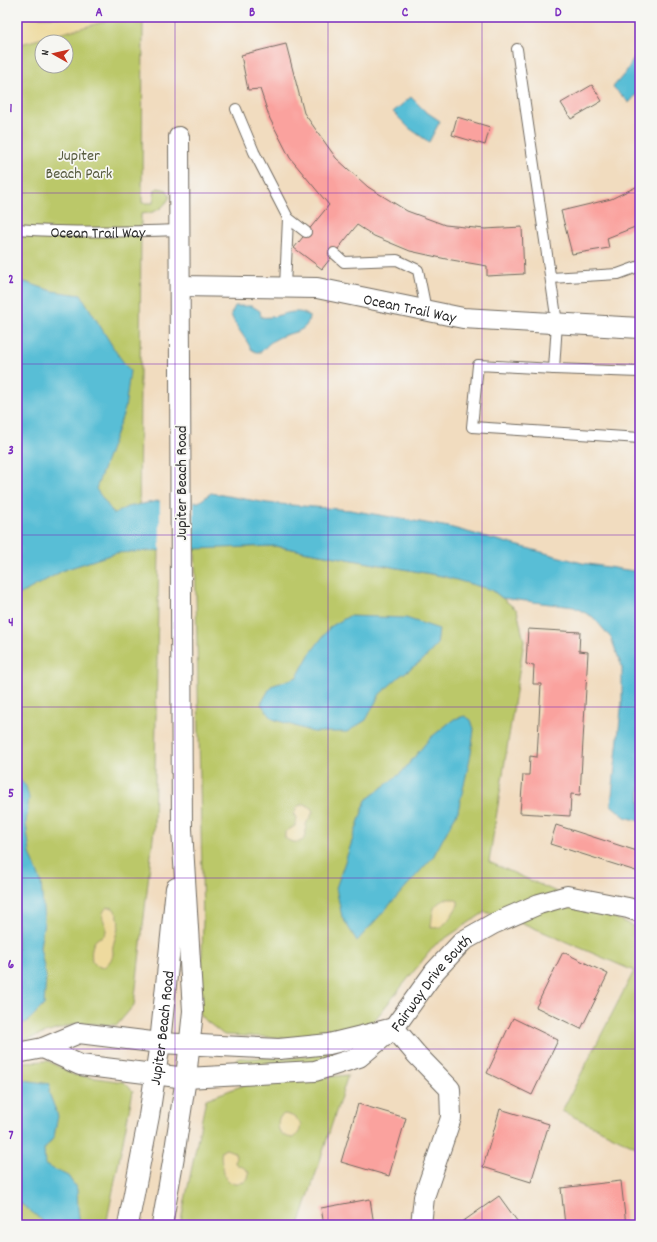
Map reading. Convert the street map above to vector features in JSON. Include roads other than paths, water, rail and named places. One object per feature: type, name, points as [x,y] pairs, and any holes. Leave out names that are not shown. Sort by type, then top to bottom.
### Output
[{"type":"street","name":"Jupiter Beach Road","points":[[162,1225],[186,1078],[192,1011],[182,829],[179,137]]},
{"type":"street","name":"Ocean Trail Way","points":[[180,286],[317,288],[463,318],[640,328]]},
{"type":"street","name":"Jupiter Beach Road","points":[[128,1225],[149,1116],[160,1043],[182,829]]},
{"type":"street","name":"Fairway Drive South","points":[[17,1053],[42,1048],[79,1033],[160,1043],[279,1049],[329,1044],[394,1028],[435,971],[463,942],[493,924],[539,904],[567,896],[628,908],[640,912]]},
{"type":"street","points":[[42,1048],[80,1065],[186,1078],[315,1071],[359,1057],[394,1028],[417,1055],[450,1089],[451,1118],[424,1198],[421,1225]]},
{"type":"lane","points":[[517,49],[557,323],[554,368]]},
{"type":"lane","points":[[236,110],[254,152],[288,218],[306,232]]},
{"type":"lane","points":[[285,287],[288,218]]},
{"type":"lane","name":"Ocean Trail Way","points":[[17,229],[56,232],[179,230]]},
{"type":"lane","points":[[334,254],[344,262],[397,260],[418,270],[426,310]]},
{"type":"lane","points":[[551,278],[618,274],[640,266]]},
{"type":"lane","points":[[640,372],[478,365],[472,427],[640,438]]},
{"type":"water","points":[[635,56],[640,58],[640,90],[629,103],[613,87],[626,72]]},
{"type":"water","points":[[411,97],[425,111],[440,121],[429,142],[409,128],[393,112]]},
{"type":"water","points":[[25,282],[52,291],[81,295],[116,352],[130,371],[125,409],[96,489],[114,514],[127,507],[158,501],[199,502],[211,493],[267,503],[350,510],[449,527],[582,563],[640,572],[640,821],[625,817],[611,805],[622,700],[622,667],[611,638],[593,617],[574,607],[502,598],[492,590],[442,576],[275,546],[116,553],[64,570],[17,596],[17,283]]},
{"type":"water","points":[[235,306],[252,306],[260,311],[261,317],[273,317],[291,312],[303,313],[309,316],[308,322],[302,329],[275,339],[261,352],[256,352],[251,349],[233,319],[231,314]]},
{"type":"water","points":[[349,616],[406,618],[439,629],[437,645],[423,660],[400,676],[380,694],[366,720],[347,732],[313,732],[273,719],[261,704],[271,686],[297,677],[309,655],[330,627]]},
{"type":"water","points":[[465,716],[471,720],[474,729],[471,754],[458,811],[433,857],[357,941],[342,917],[336,888],[366,800],[402,772],[430,738],[454,719]]},
{"type":"water","points":[[20,780],[26,786],[29,798],[26,823],[30,853],[41,882],[44,922],[40,947],[46,977],[44,1005],[27,1022],[17,1026],[17,781]]},
{"type":"water","points":[[18,1079],[50,1084],[49,1093],[58,1116],[54,1137],[44,1150],[45,1165],[68,1176],[77,1189],[80,1225],[43,1225],[41,1219],[17,1201]]},
{"type":"park label","name":"Jupiter Beach Park","points":[[79,163]]}]
